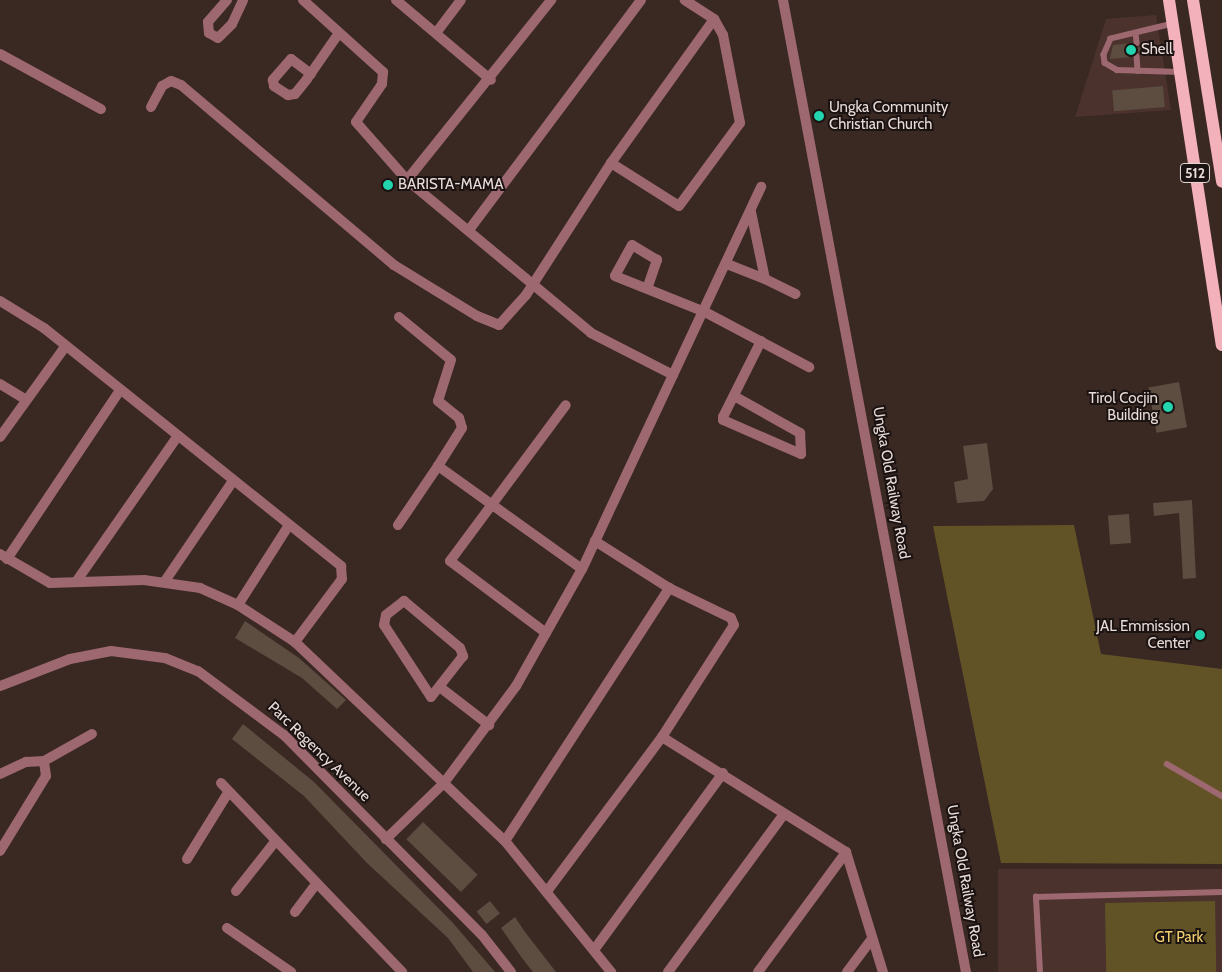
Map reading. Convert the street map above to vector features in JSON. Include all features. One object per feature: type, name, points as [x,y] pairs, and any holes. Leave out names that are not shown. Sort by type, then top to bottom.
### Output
[{"type":"main road","name":"512","points":[[1169,0],[1221,327],[1222,345]]},
{"type":"main road","name":"512","points":[[1193,0],[1219,147],[1221,174]]},
{"type":"street","points":[[227,0],[208,22],[210,33],[218,38],[232,24],[243,0]]},
{"type":"street","points":[[303,0],[383,72],[382,84],[356,122],[407,180],[591,333],[673,374]]},
{"type":"street","points":[[396,0],[491,80]]},
{"type":"street","points":[[436,33],[461,0]]},
{"type":"street","points":[[407,180],[491,80],[551,0]]},
{"type":"street","points":[[469,230],[642,0]]},
{"type":"street","points":[[611,162],[679,206],[740,123],[723,35],[714,19],[684,0]]},
{"type":"street","name":"Ungka Old Railway Road","points":[[783,0],[966,972]]},
{"type":"street","points":[[151,107],[162,86],[170,82],[181,85],[394,265],[489,322],[503,324],[611,162],[714,19]]},
{"type":"street","points":[[311,74],[339,33]]},
{"type":"street","points":[[0,54],[100,109]]},
{"type":"street","points":[[386,839],[444,784],[488,725],[546,633],[582,569],[673,374],[728,264],[752,212],[761,187]]},
{"type":"street","points":[[752,212],[765,279]]},
{"type":"street","points":[[648,286],[657,260],[632,245],[615,275],[648,286],[705,312],[809,367]]},
{"type":"street","points":[[728,264],[796,294]]},
{"type":"street","points":[[0,301],[65,347],[289,525],[344,573],[295,642]]},
{"type":"street","points":[[398,524],[462,428],[459,418],[438,402],[451,360],[399,317]]},
{"type":"street","points":[[734,396],[800,433],[801,454],[724,422],[734,396],[761,341]]},
{"type":"street","points":[[0,437],[25,399],[65,347]]},
{"type":"street","points":[[0,384],[25,399]]},
{"type":"street","points":[[120,392],[4,556],[50,583],[78,579],[165,581],[200,588],[238,605],[295,642],[505,841],[548,890],[610,972]]},
{"type":"street","points":[[546,633],[450,561],[566,405]]},
{"type":"street","points":[[78,579],[177,437]]},
{"type":"street","points":[[438,466],[582,569]]},
{"type":"street","points":[[165,581],[233,481]]},
{"type":"street","points":[[238,605],[289,525]]},
{"type":"street","points":[[548,890],[662,737],[734,625],[732,618],[669,588],[595,541]]},
{"type":"street","points":[[505,841],[669,588]]},
{"type":"street","points":[[397,603],[411,604],[460,648],[460,664],[440,688],[436,695],[427,695],[388,634],[386,615],[397,603]]},
{"type":"street","name":"Parc Regency Avenue","points":[[0,686],[92,653],[129,652],[179,663],[256,710],[482,935],[511,972]]},
{"type":"street","points":[[440,688],[488,725]]},
{"type":"street","points":[[0,774],[26,762],[44,761],[92,734]]},
{"type":"street","points":[[662,737],[846,852],[870,941],[883,972]]},
{"type":"street","points":[[0,850],[46,776],[44,761]]},
{"type":"street","points":[[594,950],[723,774]]},
{"type":"street","points":[[221,784],[274,843],[402,972]]},
{"type":"street","points":[[187,859],[228,793]]},
{"type":"street","points":[[668,972],[784,814]]},
{"type":"street","points":[[236,891],[274,843]]},
{"type":"street","points":[[758,972],[846,852]]},
{"type":"street","points":[[295,912],[316,884]]},
{"type":"street","points":[[227,928],[291,972]]},
{"type":"street","points":[[848,972],[870,941]]},
{"type":"lane","points":[[1172,24],[1109,40],[1104,55],[1109,68],[1180,72]]},
{"type":"lane","points":[[1136,32],[1137,43]]},
{"type":"lane","points":[[1137,56],[1138,71]]},
{"type":"lane","points":[[1167,764],[1222,796]]},
{"type":"lane","points":[[1040,972],[1036,897],[1222,892]]},
{"type":"shaded area","points":[[1156,15],[1171,110],[1075,117],[1106,19]]},
{"type":"shaded area","points":[[998,869],[1222,869],[1222,972],[998,972]]},
{"type":"green space","points":[[1074,525],[1101,654],[1222,669],[1222,864],[1001,863],[933,526]]},
{"type":"green space","name":"GT Park","points":[[1215,901],[1216,972],[1106,972],[1105,903]]},
{"type":"building","name":"Shell","points":[[1152,41],[1154,54],[1136,51],[1132,57],[1110,59],[1113,45],[1132,43],[1138,48]]},
{"type":"building","points":[[1163,86],[1165,107],[1114,111],[1112,90]]},
{"type":"building","name":"Tirol Cocjin Building","points":[[1179,382],[1187,427],[1156,433],[1148,387]]},
{"type":"building","points":[[987,443],[993,489],[984,501],[957,503],[954,482],[968,479],[963,446]]},
{"type":"building","points":[[1192,500],[1196,578],[1183,579],[1179,513],[1154,516],[1153,503]]},
{"type":"building","points":[[1129,514],[1131,543],[1110,544],[1108,515]]},
{"type":"building","points":[[245,621],[299,658],[346,700],[337,709],[302,678],[235,638]]},
{"type":"building","points":[[243,724],[314,782],[453,923],[495,972],[473,972],[448,938],[367,863],[304,796],[232,739]]},
{"type":"building","points":[[423,822],[478,875],[461,892],[406,839]]},
{"type":"building","points":[[490,901],[500,914],[486,924],[477,911]]},
{"type":"building","points":[[515,917],[556,972],[533,972],[522,958],[501,928]]},
{"type":"place","name":"Shell","points":[[1131,50]]},
{"type":"place","name":"Ungka Community Christian Church","points":[[819,116]]},
{"type":"place","name":"BARISTA-MAMA","points":[[388,185]]},
{"type":"place","name":"Tirol Cocjin Building","points":[[1168,407]]},
{"type":"place","name":"JAL Emmission Center","points":[[1200,635]]}]
